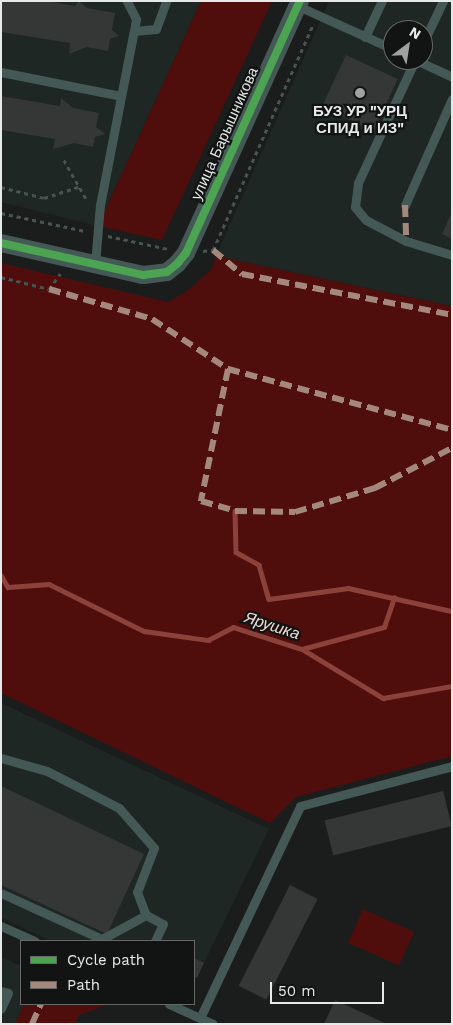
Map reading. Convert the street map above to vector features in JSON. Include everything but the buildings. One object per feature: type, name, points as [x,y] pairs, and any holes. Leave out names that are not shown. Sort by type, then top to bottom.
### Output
[{"type":"street","name":"улица Барышникова","points":[[95,264],[143,274],[167,272],[186,253],[299,4]]},
{"type":"street","points":[[1,243],[95,264]]},
{"type":"lane","points":[[95,264],[97,221],[136,19],[127,1]]},
{"type":"lane","points":[[134,31],[156,29],[166,1]]},
{"type":"lane","points":[[365,37],[382,1]]},
{"type":"lane","points":[[433,21],[442,1]]},
{"type":"lane","points":[[299,4],[317,15],[383,45]]},
{"type":"lane","points":[[433,68],[452,77]]},
{"type":"lane","points":[[411,70],[358,183],[355,207],[366,220],[406,241],[452,256]]},
{"type":"lane","points":[[1,72],[121,96]]},
{"type":"lane","points":[[405,205],[452,99]]},
{"type":"lane","points":[[1,758],[47,771],[119,808],[154,848],[137,892],[146,915],[163,924],[155,940]]},
{"type":"lane","points":[[200,1018],[300,806],[452,766]]},
{"type":"lane","points":[[1,892],[102,938],[146,915]]},
{"type":"lane","points":[[1,926],[33,940]]},
{"type":"lane","points":[[1,991],[8,994],[1,1008]]},
{"type":"lane","points":[[171,1005],[213,1024]]},
{"type":"path","points":[[186,253],[213,250],[317,15]]},
{"type":"path","points":[[64,160],[80,186],[97,221]]},
{"type":"path","points":[[1,187],[44,198],[80,186]]},
{"type":"path","points":[[1,277],[49,289],[71,258]]},
{"type":"shaded area","points":[[1,1],[201,1],[98,226],[1,202]]},
{"type":"shaded area","points":[[201,1],[272,1],[162,240],[98,226]]},
{"type":"shaded area","points":[[329,1],[452,1],[452,306],[216,256]]},
{"type":"shaded area","points":[[216,256],[452,306],[452,756],[296,797],[270,823],[1,693],[1,263],[168,302],[187,291],[211,270]]},
{"type":"shaded area","points":[[1,703],[269,829],[204,963],[195,958],[195,940],[49,940],[1,918]]},
{"type":"shaded area","points":[[363,909],[414,932],[399,966],[348,943]]},
{"type":"shaded area","points":[[1,957],[20,966],[20,1005],[24,1005],[15,1024],[1,1024]]},
{"type":"shaded area","points":[[24,1005],[104,1006],[79,1015],[75,1024],[15,1024]]},
{"type":"waterway","points":[[235,511],[236,552],[259,565],[269,599],[348,588],[452,611]]},
{"type":"waterway","name":"Ярушка","points":[[1,575],[8,587],[49,584],[144,631],[208,640],[233,627],[302,649],[383,698],[452,686]]},
{"type":"waterway","points":[[302,649],[384,627],[394,598]]},
{"type":"marked path","points":[[405,205],[406,241]]},
{"type":"marked path","points":[[213,250],[242,274],[452,315]]},
{"type":"marked path","points":[[49,289],[152,319],[228,369],[201,501],[235,511],[295,512],[375,488],[452,448]]},
{"type":"marked path","points":[[228,369],[452,430]]},
{"type":"marked path","points":[[32,1024],[41,1005]]},
{"type":"cycle path","points":[[1,243],[143,275],[167,272],[177,264],[186,253],[300,1]]},
{"type":"place","name":"БУЗ УР \"УРЦ СПИД и ИЗ\"","points":[[360,93]]}]
